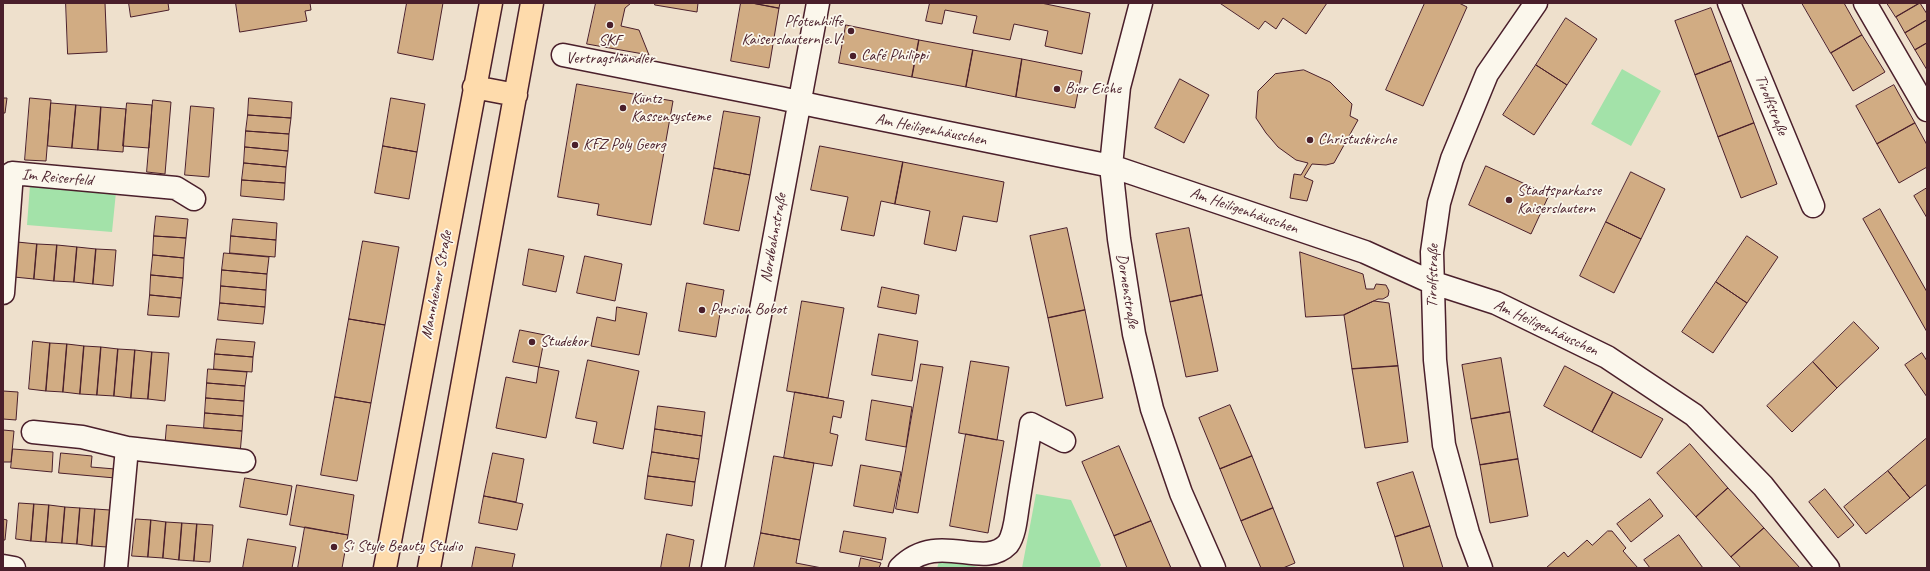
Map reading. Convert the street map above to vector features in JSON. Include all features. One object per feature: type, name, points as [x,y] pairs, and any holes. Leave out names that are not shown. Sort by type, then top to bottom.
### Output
[{"type":"main road","name":"Mannheimer Straße","points":[[385,568],[474,87],[491,3]]},
{"type":"main road","points":[[429,568],[532,3]]},
{"type":"main road","points":[[474,87],[516,95]]},
{"type":"street","name":"Nordbahnstraße","points":[[713,568],[818,3]]},
{"type":"street","name":"Dornenstraße","points":[[1141,3],[1120,87],[1111,166],[1119,239],[1134,334],[1152,408],[1182,493],[1214,568]]},
{"type":"street","name":"Tirolfstraße","points":[[1481,568],[1468,533],[1444,445],[1434,360],[1431,282],[1432,252],[1439,203],[1452,159],[1487,74],[1536,3]]},
{"type":"street","name":"Tirolfstraße","points":[[1730,3],[1813,206]]},
{"type":"street","points":[[1865,3],[1927,110]]},
{"type":"street","name":"Am Heiligenhäuschen","points":[[563,55],[1111,166],[1365,252],[1431,282],[1496,303],[1607,357],[1694,415],[1763,486],[1828,568]]},
{"type":"street","name":"Im Reiserfeld","points":[[3,292],[12,173],[176,188],[194,199]]},
{"type":"street","points":[[900,568],[909,559],[940,551],[979,559],[994,558],[1009,543],[1014,524],[1031,424],[1064,441]]},
{"type":"street","points":[[33,432],[82,437],[127,448],[244,461]]},
{"type":"street","points":[[116,568],[127,448]]},
{"type":"street","points":[[3,566],[14,568]]},
{"type":"green space","points":[[1622,69],[1661,91],[1631,146],[1591,124]]},
{"type":"green space","points":[[30,185],[116,192],[112,232],[27,225]]},
{"type":"green space","points":[[1036,494],[1071,500],[1101,565],[1099,568],[1022,568]]},
{"type":"green space","points":[[940,559],[983,568],[937,568]]},
{"type":"building","points":[[66,3],[105,3],[107,52],[68,54]]},
{"type":"building","points":[[129,3],[168,3],[169,10],[131,17]]},
{"type":"building","points":[[236,3],[310,3],[311,10],[305,11],[307,21],[240,32]]},
{"type":"building","points":[[407,3],[443,3],[433,60],[398,53]]},
{"type":"building","points":[[596,3],[631,3],[625,8],[621,26],[639,30],[649,55],[587,44]]},
{"type":"building","points":[[655,3],[698,3],[697,12],[655,5]]},
{"type":"building","points":[[741,3],[752,3],[779,8],[769,68],[731,61]]},
{"type":"building","points":[[752,3],[780,3],[779,8]]},
{"type":"building","points":[[930,3],[1041,3],[1090,13],[1082,54],[1045,46],[1048,31],[1014,24],[1010,40],[973,33],[977,16],[945,10],[942,24],[926,21]]},
{"type":"building","points":[[1220,3],[1327,3],[1306,34],[1283,18],[1276,29],[1265,21],[1259,29]]},
{"type":"building","points":[[1425,3],[1459,3],[1467,7],[1423,106],[1386,90]]},
{"type":"building","points":[[1802,3],[1844,3],[1862,35],[1831,53]]},
{"type":"building","points":[[1887,3],[1920,3],[1896,17]]},
{"type":"building","points":[[1920,3],[1927,14],[1927,20],[1905,33],[1896,17]]},
{"type":"building","points":[[1711,8],[1731,61],[1695,75],[1675,21]]},
{"type":"building","points":[[1566,18],[1597,39],[1567,85],[1536,65]]},
{"type":"building","points":[[1927,20],[1927,43],[1915,50],[1905,33]]},
{"type":"building","points":[[846,25],[919,40],[912,77],[839,63]]},
{"type":"building","points":[[1862,35],[1885,72],[1853,91],[1831,53]]},
{"type":"building","points":[[919,40],[973,50],[966,87],[912,77]]},
{"type":"building","points":[[1927,43],[1927,70],[1915,50]]},
{"type":"building","points":[[973,50],[1022,59],[1016,97],[966,87]]},
{"type":"building","points":[[1022,59],[1082,71],[1075,108],[1016,97]]},
{"type":"building","points":[[1731,61],[1754,123],[1718,137],[1695,75]]},
{"type":"building","points":[[1536,65],[1567,85],[1534,135],[1503,115]]},
{"type":"building","name":"Christuskirche","points":[[1304,70],[1330,82],[1352,104],[1350,116],[1358,120],[1334,163],[1326,165],[1312,164],[1304,177],[1313,181],[1307,201],[1290,198],[1294,174],[1301,175],[1308,163],[1296,160],[1278,147],[1256,118],[1258,91],[1275,74]]},
{"type":"building","points":[[1180,79],[1209,95],[1184,143],[1155,128]]},
{"type":"building","points":[[577,84],[673,101],[651,225],[597,215],[599,204],[558,197]]},
{"type":"building","points":[[1894,85],[1915,123],[1877,144],[1856,106]]},
{"type":"building","points":[[3,98],[7,98],[5,113],[3,113]]},
{"type":"building","points":[[30,98],[51,100],[46,161],[25,160]]},
{"type":"building","points":[[249,98],[292,102],[291,118],[248,115]]},
{"type":"building","points":[[391,98],[425,104],[417,152],[383,146]]},
{"type":"building","points":[[153,100],[171,102],[165,174],[147,172]]},
{"type":"building","points":[[51,103],[76,105],[72,148],[48,146]]},
{"type":"building","points":[[127,103],[152,105],[149,148],[123,146]]},
{"type":"building","points":[[76,105],[101,107],[98,150],[72,148]]},
{"type":"building","points":[[191,106],[214,108],[209,177],[185,175]]},
{"type":"building","points":[[101,107],[126,109],[123,152],[98,150]]},
{"type":"building","points":[[724,111],[760,117],[750,175],[714,168]]},
{"type":"building","points":[[248,115],[291,118],[289,134],[246,131]]},
{"type":"building","points":[[1754,123],[1777,184],[1741,198],[1718,137]]},
{"type":"building","points":[[1915,123],[1927,145],[1927,167],[1899,183],[1877,144]]},
{"type":"building","points":[[246,131],[289,134],[288,151],[245,147]]},
{"type":"building","points":[[383,146],[417,152],[409,199],[375,193]]},
{"type":"building","points":[[820,146],[903,162],[895,204],[881,201],[874,236],[841,230],[848,197],[811,190]]},
{"type":"building","points":[[245,147],[288,151],[286,167],[244,163]]},
{"type":"building","points":[[903,162],[1004,182],[997,222],[963,216],[956,251],[924,244],[930,211],[895,204]]},
{"type":"building","points":[[244,163],[286,167],[285,183],[242,180]]},
{"type":"building","name":"Stadtsparkasse Kaiserslautern","points":[[1486,166],[1549,195],[1531,234],[1469,205]]},
{"type":"building","points":[[714,168],[750,175],[739,231],[704,224]]},
{"type":"building","points":[[1631,172],[1665,189],[1641,239],[1606,222]]},
{"type":"building","points":[[242,180],[285,183],[284,200],[241,196]]},
{"type":"building","points":[[1927,188],[1927,218],[1914,196]]},
{"type":"building","points":[[1880,209],[1927,292],[1927,332],[1863,219]]},
{"type":"building","points":[[156,216],[188,219],[186,238],[154,236]]},
{"type":"building","points":[[233,219],[277,223],[276,240],[231,236]]},
{"type":"building","points":[[1606,222],[1641,239],[1614,293],[1580,276]]},
{"type":"building","points":[[1067,228],[1085,310],[1048,318],[1030,236]]},
{"type":"building","points":[[1189,228],[1202,295],[1170,302],[1156,234]]},
{"type":"building","points":[[154,236],[186,238],[184,258],[153,255]]},
{"type":"building","points":[[231,236],[276,240],[275,257],[230,253]]},
{"type":"building","points":[[1747,236],[1778,257],[1747,303],[1716,282]]},
{"type":"building","points":[[363,241],[399,247],[385,325],[349,319]]},
{"type":"building","points":[[17,242],[37,244],[34,279],[14,277]]},
{"type":"building","points":[[37,244],[57,245],[54,281],[34,279]]},
{"type":"building","points":[[57,245],[77,247],[74,282],[54,281]]},
{"type":"building","points":[[77,247],[96,249],[93,284],[74,282]]},
{"type":"building","points":[[96,249],[116,250],[113,286],[93,284]]},
{"type":"building","points":[[529,249],[564,256],[556,292],[523,285]]},
{"type":"building","points":[[1300,252],[1363,274],[1366,289],[1374,289],[1376,284],[1386,285],[1389,291],[1388,296],[1383,299],[1378,299],[1344,315],[1306,317]]},
{"type":"building","points":[[224,253],[269,257],[267,274],[222,270]]},
{"type":"building","points":[[153,255],[184,258],[183,278],[151,275]]},
{"type":"building","points":[[585,256],[622,264],[615,301],[577,293]]},
{"type":"building","points":[[222,270],[267,274],[266,290],[221,286]]},
{"type":"building","points":[[151,275],[183,278],[181,298],[150,295]]},
{"type":"building","points":[[1716,282],[1747,303],[1713,353],[1682,332]]},
{"type":"building","name":"Pension Bobot","points":[[687,283],[724,290],[716,337],[679,331]]},
{"type":"building","points":[[221,286],[266,290],[265,307],[220,303]]},
{"type":"building","points":[[882,287],[919,295],[916,314],[878,307]]},
{"type":"building","points":[[150,295],[181,298],[179,317],[148,315]]},
{"type":"building","points":[[1202,295],[1218,371],[1186,377],[1170,302]]},
{"type":"building","points":[[802,301],[844,308],[828,398],[787,391]]},
{"type":"building","points":[[1374,301],[1389,303],[1398,366],[1352,369],[1344,315]]},
{"type":"building","points":[[220,303],[265,307],[263,324],[218,320]]},
{"type":"building","points":[[617,307],[647,313],[639,355],[591,346],[597,317],[615,321]]},
{"type":"building","points":[[1085,310],[1103,398],[1066,406],[1048,318]]},
{"type":"building","points":[[349,319],[385,325],[371,403],[335,397]]},
{"type":"building","points":[[1854,322],[1879,348],[1837,388],[1813,362]]},
{"type":"building","points":[[520,330],[545,335],[539,367],[513,362]]},
{"type":"building","points":[[879,334],[918,341],[912,381],[872,375]]},
{"type":"building","points":[[217,339],[255,342],[253,357],[215,354]]},
{"type":"building","points":[[33,341],[50,343],[46,391],[29,389]]},
{"type":"building","points":[[50,343],[67,344],[63,392],[46,391]]},
{"type":"building","points":[[67,344],[84,346],[80,394],[63,392]]},
{"type":"building","points":[[84,346],[101,347],[97,395],[80,394]]},
{"type":"building","points":[[101,347],[118,349],[114,396],[97,395]]},
{"type":"building","points":[[118,349],[135,350],[131,398],[114,396]]},
{"type":"building","points":[[135,350],[152,352],[148,399],[131,398]]},
{"type":"building","points":[[152,352],[169,353],[165,401],[148,399]]},
{"type":"building","points":[[1922,353],[1927,361],[1927,397],[1905,365]]},
{"type":"building","points":[[215,354],[253,357],[252,372],[214,369]]},
{"type":"building","points":[[1501,358],[1510,412],[1471,419],[1462,365]]},
{"type":"building","points":[[588,360],[639,371],[623,449],[593,443],[597,422],[576,418]]},
{"type":"building","points":[[971,361],[1009,367],[997,440],[959,433]]},
{"type":"building","points":[[1813,362],[1837,388],[1792,432],[1767,406]]},
{"type":"building","points":[[921,364],[943,367],[918,513],[896,509]]},
{"type":"building","points":[[1398,366],[1408,442],[1365,448],[1352,369]]},
{"type":"building","points":[[1565,366],[1613,392],[1592,432],[1544,406]]},
{"type":"building","points":[[539,367],[559,371],[546,438],[496,428],[506,377],[536,383]]},
{"type":"building","points":[[208,369],[247,372],[245,386],[207,383]]},
{"type":"building","points":[[207,383],[245,386],[244,401],[206,398]]},
{"type":"building","points":[[3,391],[18,392],[16,420],[3,419]]},
{"type":"building","points":[[795,392],[844,401],[841,418],[833,416],[830,433],[838,435],[832,466],[784,458]]},
{"type":"building","points":[[1613,392],[1663,419],[1641,458],[1592,432]]},
{"type":"building","points":[[335,397],[371,403],[357,481],[321,475]]},
{"type":"building","points":[[206,398],[244,401],[243,416],[205,413]]},
{"type":"building","points":[[872,400],[912,407],[906,447],[866,440]]},
{"type":"building","points":[[1230,405],[1252,456],[1220,469],[1199,418]]},
{"type":"building","points":[[658,406],[705,412],[702,436],[655,429]]},
{"type":"building","points":[[1510,412],[1518,459],[1480,465],[1471,419]]},
{"type":"building","points":[[205,413],[243,416],[242,431],[204,428]]},
{"type":"building","points":[[167,425],[242,431],[240,454],[165,448]]},
{"type":"building","points":[[655,429],[702,436],[699,459],[652,452]]},
{"type":"building","points":[[3,430],[14,431],[11,462],[3,462]]},
{"type":"building","points":[[966,434],[1004,441],[988,533],[950,526]]},
{"type":"building","points":[[1927,438],[1927,484],[1910,498],[1888,471]]},
{"type":"building","points":[[1690,444],[1728,488],[1696,517],[1657,473]]},
{"type":"building","points":[[1119,446],[1151,521],[1114,536],[1082,462]]},
{"type":"building","points":[[13,449],[53,452],[52,472],[11,468]]},
{"type":"building","points":[[652,452],[699,459],[695,482],[648,476]]},
{"type":"building","points":[[61,453],[92,456],[91,467],[115,469],[115,478],[59,473]]},
{"type":"building","points":[[493,453],[524,459],[516,502],[484,496]]},
{"type":"building","points":[[774,456],[814,463],[800,540],[761,533]]},
{"type":"building","points":[[1252,456],[1273,508],[1241,521],[1220,469]]},
{"type":"building","points":[[1518,459],[1528,516],[1490,523],[1480,465]]},
{"type":"building","points":[[861,465],[901,472],[893,513],[854,506]]},
{"type":"building","points":[[1888,471],[1910,498],[1866,534],[1844,507]]},
{"type":"building","points":[[1413,472],[1430,526],[1395,537],[1377,483]]},
{"type":"building","points":[[648,476],[695,482],[692,506],[645,499]]},
{"type":"building","points":[[245,478],[292,486],[287,515],[240,507]]},
{"type":"building","points":[[297,485],[354,495],[348,535],[290,525]]},
{"type":"building","points":[[1728,488],[1764,528],[1731,557],[1696,517]]},
{"type":"building","points":[[1825,489],[1854,525],[1838,538],[1809,502]]},
{"type":"building","points":[[484,496],[523,504],[517,530],[479,523]]},
{"type":"building","points":[[1650,499],[1663,516],[1631,542],[1617,524]]},
{"type":"building","points":[[19,503],[34,504],[31,541],[16,539]]},
{"type":"building","points":[[34,504],[49,505],[46,542],[31,541]]},
{"type":"building","points":[[49,505],[65,507],[62,543],[46,542]]},
{"type":"building","points":[[65,507],[80,508],[77,544],[62,543]]},
{"type":"building","points":[[80,508],[95,509],[92,546],[77,544]]},
{"type":"building","points":[[1273,508],[1295,563],[1283,568],[1261,568],[1241,521]]},
{"type":"building","points":[[95,509],[110,510],[107,547],[92,546]]},
{"type":"building","points":[[3,519],[7,520],[5,540],[3,540]]},
{"type":"building","points":[[136,519],[151,520],[148,557],[132,556]]},
{"type":"building","points":[[151,520],[166,522],[163,558],[148,557]]},
{"type":"building","points":[[1151,521],[1171,568],[1127,568],[1114,536]]},
{"type":"building","points":[[166,522],[182,523],[179,560],[163,558]]},
{"type":"building","points":[[182,523],[197,524],[194,561],[179,560]]},
{"type":"building","points":[[197,524],[213,525],[210,562],[194,561]]},
{"type":"building","points":[[1430,526],[1443,568],[1404,568],[1395,537]]},
{"type":"building","points":[[305,527],[348,535],[342,568],[298,568]]},
{"type":"building","points":[[1764,528],[1800,568],[1741,568],[1731,557]]},
{"type":"building","points":[[844,531],[886,538],[882,560],[840,552]]},
{"type":"building","points":[[1608,531],[1612,531],[1626,548],[1623,551],[1638,568],[1546,568],[1564,552],[1568,557],[1587,540],[1592,545]]},
{"type":"building","points":[[761,533],[800,540],[796,563],[822,568],[754,568]]},
{"type":"building","points":[[667,534],[694,540],[689,568],[661,568]]},
{"type":"building","points":[[1679,535],[1703,568],[1650,568],[1644,560]]},
{"type":"building","points":[[248,539],[296,547],[292,568],[243,568]]},
{"type":"building","points":[[476,547],[515,554],[512,568],[472,568]]},
{"type":"building","points":[[861,558],[881,563],[879,568],[859,568]]},
{"type":"place","name":"SKF Vertragshändler","points":[[610,25]]},
{"type":"place","name":"Pfotenhilfe Kaiserslautern e.V.","points":[[851,31]]},
{"type":"place","name":"Café Philippi","points":[[853,56]]},
{"type":"place","name":"Bier Eiche","points":[[1057,89]]},
{"type":"place","name":"Kuntz Kassensysteme","points":[[623,108]]},
{"type":"place","name":"Christuskirche","points":[[1310,140]]},
{"type":"place","name":"KFZ Poly Georg","points":[[575,145]]},
{"type":"place","name":"Stadtsparkasse Kaiserslautern","points":[[1509,200]]},
{"type":"place","name":"Pension Bobot","points":[[702,310]]},
{"type":"place","name":"Studekor","points":[[532,342]]},
{"type":"place","name":"Si Style Beauty Studio","points":[[334,547]]}]
